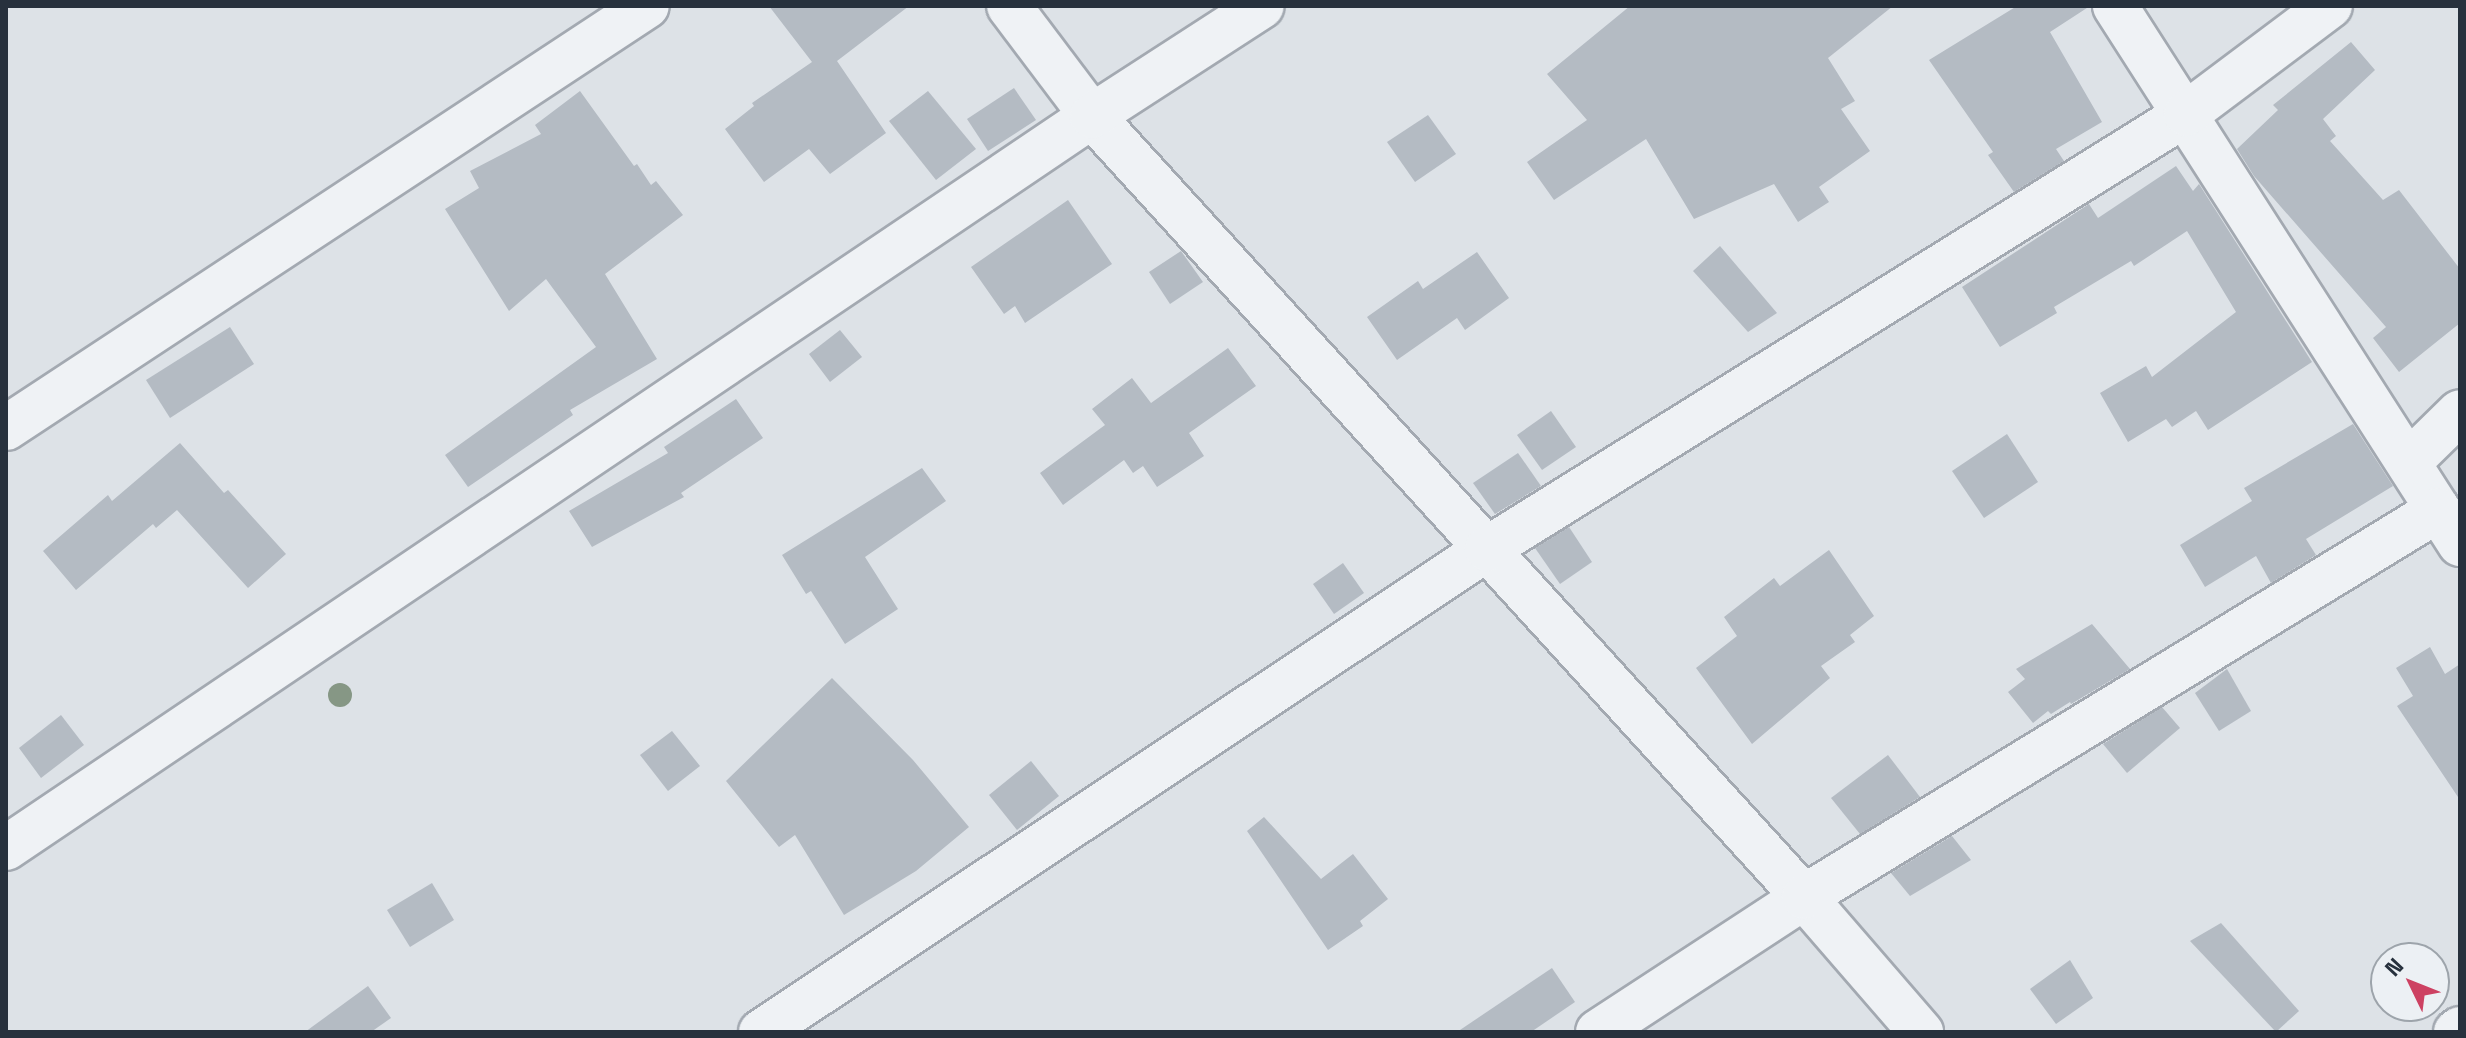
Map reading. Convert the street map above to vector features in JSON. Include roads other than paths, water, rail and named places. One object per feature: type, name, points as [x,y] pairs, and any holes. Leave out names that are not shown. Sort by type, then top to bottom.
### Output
[{"type":"street","points":[[6,428],[647,6]]},
{"type":"street","points":[[1009,6],[1092,116],[1804,897],[1921,1032]]},
{"type":"street","points":[[6,848],[1092,116],[1262,6]]},
{"type":"street","points":[[1598,1032],[1804,897],[2449,527],[2115,6]]},
{"type":"street","points":[[761,1032],[1487,549],[2186,114],[2330,6]]},
{"type":"street","points":[[2409,462],[2460,412]]}]
